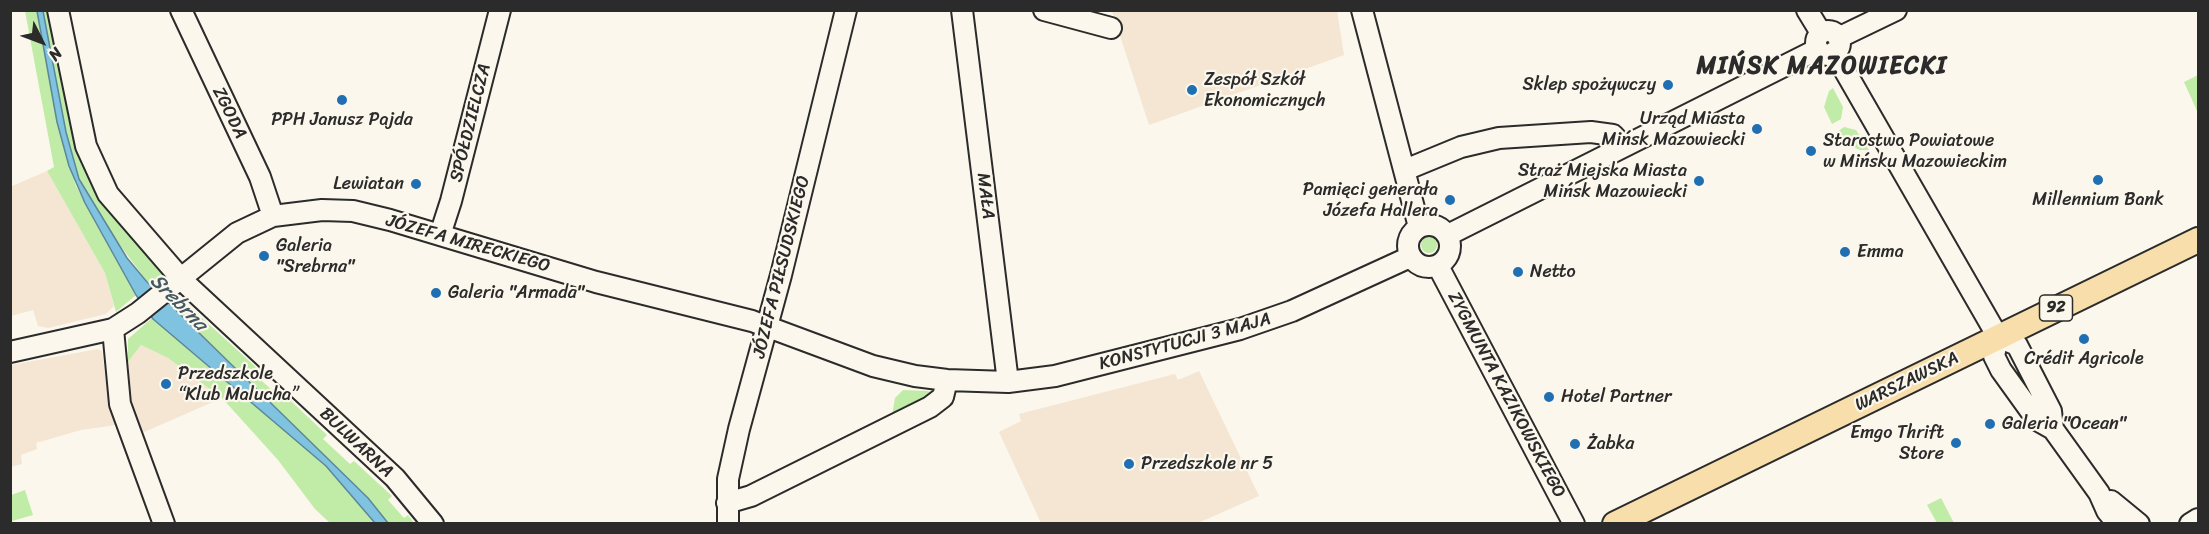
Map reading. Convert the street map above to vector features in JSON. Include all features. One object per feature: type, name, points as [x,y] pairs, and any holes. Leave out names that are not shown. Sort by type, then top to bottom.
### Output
[{"type":"main road","name":"WARSZAWSKA","points":[[1615,524],[2199,240]]},
{"type":"street","name":"BULWARNA","points":[[58,10],[86,146],[108,194],[180,278],[395,478],[433,524]]},
{"type":"street","name":"ZGODA","points":[[181,10],[260,177],[273,216]]},
{"type":"street","name":"SPÓŁDZIELCZA","points":[[440,235],[451,201],[500,10]]},
{"type":"street","name":"JÓZEFA PIŁSUDSKIEGO","points":[[728,524],[728,479],[739,429],[768,328],[846,10]]},
{"type":"street","name":"MAŁA","points":[[962,10],[1008,382]]},
{"type":"street","points":[[1044,10],[1111,28]]},
{"type":"street","points":[[1362,10],[1419,227]]},
{"type":"street","points":[[1807,10],[1998,337],[1994,356],[2001,370],[2037,420],[2053,429],[2099,493],[2107,511],[2118,524]]},
{"type":"street","points":[[1448,235],[1896,10]]},
{"type":"street","points":[[1405,170],[1461,147],[1499,138],[1591,132],[1613,135],[1623,146]]},
{"type":"street","name":"JÓZEFA MIRECKIEGO","points":[[113,329],[138,313],[237,233],[273,216],[322,210],[346,210],[440,235],[596,282],[768,328]]},
{"type":"street","points":[[1438,226],[1448,235],[1449,255],[1438,266],[1420,266],[1410,257],[1408,244],[1419,227],[1438,226]]},
{"type":"street","name":"KONSTYTUCJI 3 MAJA","points":[[768,328],[873,366],[915,376],[947,380],[1008,382],[1055,376],[1240,329],[1292,311],[1410,257]]},
{"type":"street","name":"ZYGMUNTA KAZIKOWSKIEGO","points":[[1438,266],[1574,524]]},
{"type":"street","points":[[10,352],[113,329],[120,404],[164,524]]},
{"type":"street","points":[[727,503],[751,496],[930,407],[943,397],[947,380]]},
{"type":"street","points":[[2099,493],[2139,524]]},
{"type":"shaded area","name":"Zespół Szkół Ekonomicznych","points":[[1112,11],[1337,11],[1344,55],[1149,125]]},
{"type":"shaded area","points":[[47,171],[105,273],[114,306],[106,314],[48,328],[38,326],[33,310],[11,316],[10,187]]},
{"type":"shaded area","name":"Przedszkole “Klub Malucha”","points":[[141,345],[168,358],[222,398],[142,433],[130,395],[128,362]]},
{"type":"shaded area","points":[[98,349],[102,351],[108,398],[116,425],[81,430],[36,443],[37,449],[21,455],[22,464],[11,467],[11,365]]},
{"type":"shaded area","name":"Przedszkole nr 5","points":[[1199,371],[1259,496],[1198,523],[1041,523],[999,432],[1021,421],[1019,414],[1175,374],[1178,380]]},
{"type":"green space","points":[[25,11],[37,11],[62,140],[76,186],[136,295],[116,312],[105,273],[47,171],[54,167]]},
{"type":"green space","points":[[43,11],[52,11],[84,166],[100,193],[154,260],[162,274],[149,284],[110,232],[79,179],[66,132]]},
{"type":"green space","points":[[2198,75],[2198,110],[2197,111],[2184,82]]},
{"type":"green space","points":[[1833,88],[1843,107],[1841,119],[1832,124],[1824,107],[1829,91]]},
{"type":"green space","points":[[1844,127],[1856,130],[1869,150],[1860,150],[1844,143],[1837,132]]},
{"type":"green space","points":[[1426,237],[1432,237],[1437,245],[1435,251],[1426,253],[1421,248],[1421,242]]},
{"type":"green space","points":[[177,301],[189,306],[258,369],[254,374],[272,390],[275,386],[327,435],[323,439],[350,464],[354,461],[392,496],[388,500],[404,518],[408,515],[414,523],[388,523],[368,498],[171,305]]},
{"type":"green space","points":[[152,318],[297,439],[326,466],[375,523],[330,523],[315,509],[278,460],[222,398],[168,358],[141,345],[128,362],[128,339]]},
{"type":"green space","points":[[903,390],[933,392],[934,396],[892,415],[895,398]]},
{"type":"green space","points":[[25,490],[33,515],[12,521],[11,495]]},
{"type":"green space","points":[[1941,498],[1954,523],[1937,523],[1927,505]]},
{"type":"water","points":[[37,11],[43,11],[66,132],[79,179],[127,258],[147,282],[368,498],[388,523],[375,523],[326,466],[153,319],[136,295],[85,203],[69,166],[57,122]]},
{"type":"place","name":"Sklep spożywczy","points":[[1668,85]]},
{"type":"place","name":"Zespół Szkół Ekonomicznych","points":[[1192,90]]},
{"type":"place","name":"PPH Janusz Pajda","points":[[342,100]]},
{"type":"place","name":"Urząd Miasta Mińsk Mazowiecki","points":[[1757,129]]},
{"type":"place","name":"Starostwo Powiatowe w Mińsku Mazowieckim","points":[[1811,151]]},
{"type":"place","name":"Millennium Bank","points":[[2098,180]]},
{"type":"place","name":"Straż Miejska Miasta Mińsk Mazowiecki","points":[[1699,181]]},
{"type":"place","name":"Lewiatan","points":[[416,184]]},
{"type":"place","name":"Pamięci generała Józefa Hallera","points":[[1450,200]]},
{"type":"place","name":"Emma","points":[[1845,252]]},
{"type":"place","name":"Galeria \"Srebrna\"","points":[[264,256]]},
{"type":"place","name":"Netto","points":[[1518,272]]},
{"type":"place","name":"Galeria \"Armada\"","points":[[436,293]]},
{"type":"place","name":"Crédit Agricole","points":[[2084,339]]},
{"type":"place","name":"Przedszkole “Klub Malucha”","points":[[166,384]]},
{"type":"place","name":"Hotel Partner","points":[[1549,397]]},
{"type":"place","name":"Galeria \"Ocean\"","points":[[1990,424]]},
{"type":"place","name":"Emgo Thrift Store","points":[[1956,443]]},
{"type":"place","name":"Żabka","points":[[1575,444]]},
{"type":"place","name":"Przedszkole nr 5","points":[[1129,464]]},
{"type":"district","name":"MIŃSK MAZOWIECKI","points":[[1822,67]]},
{"type":"water label","name":"Srebrna","points":[[178,303]]}]
